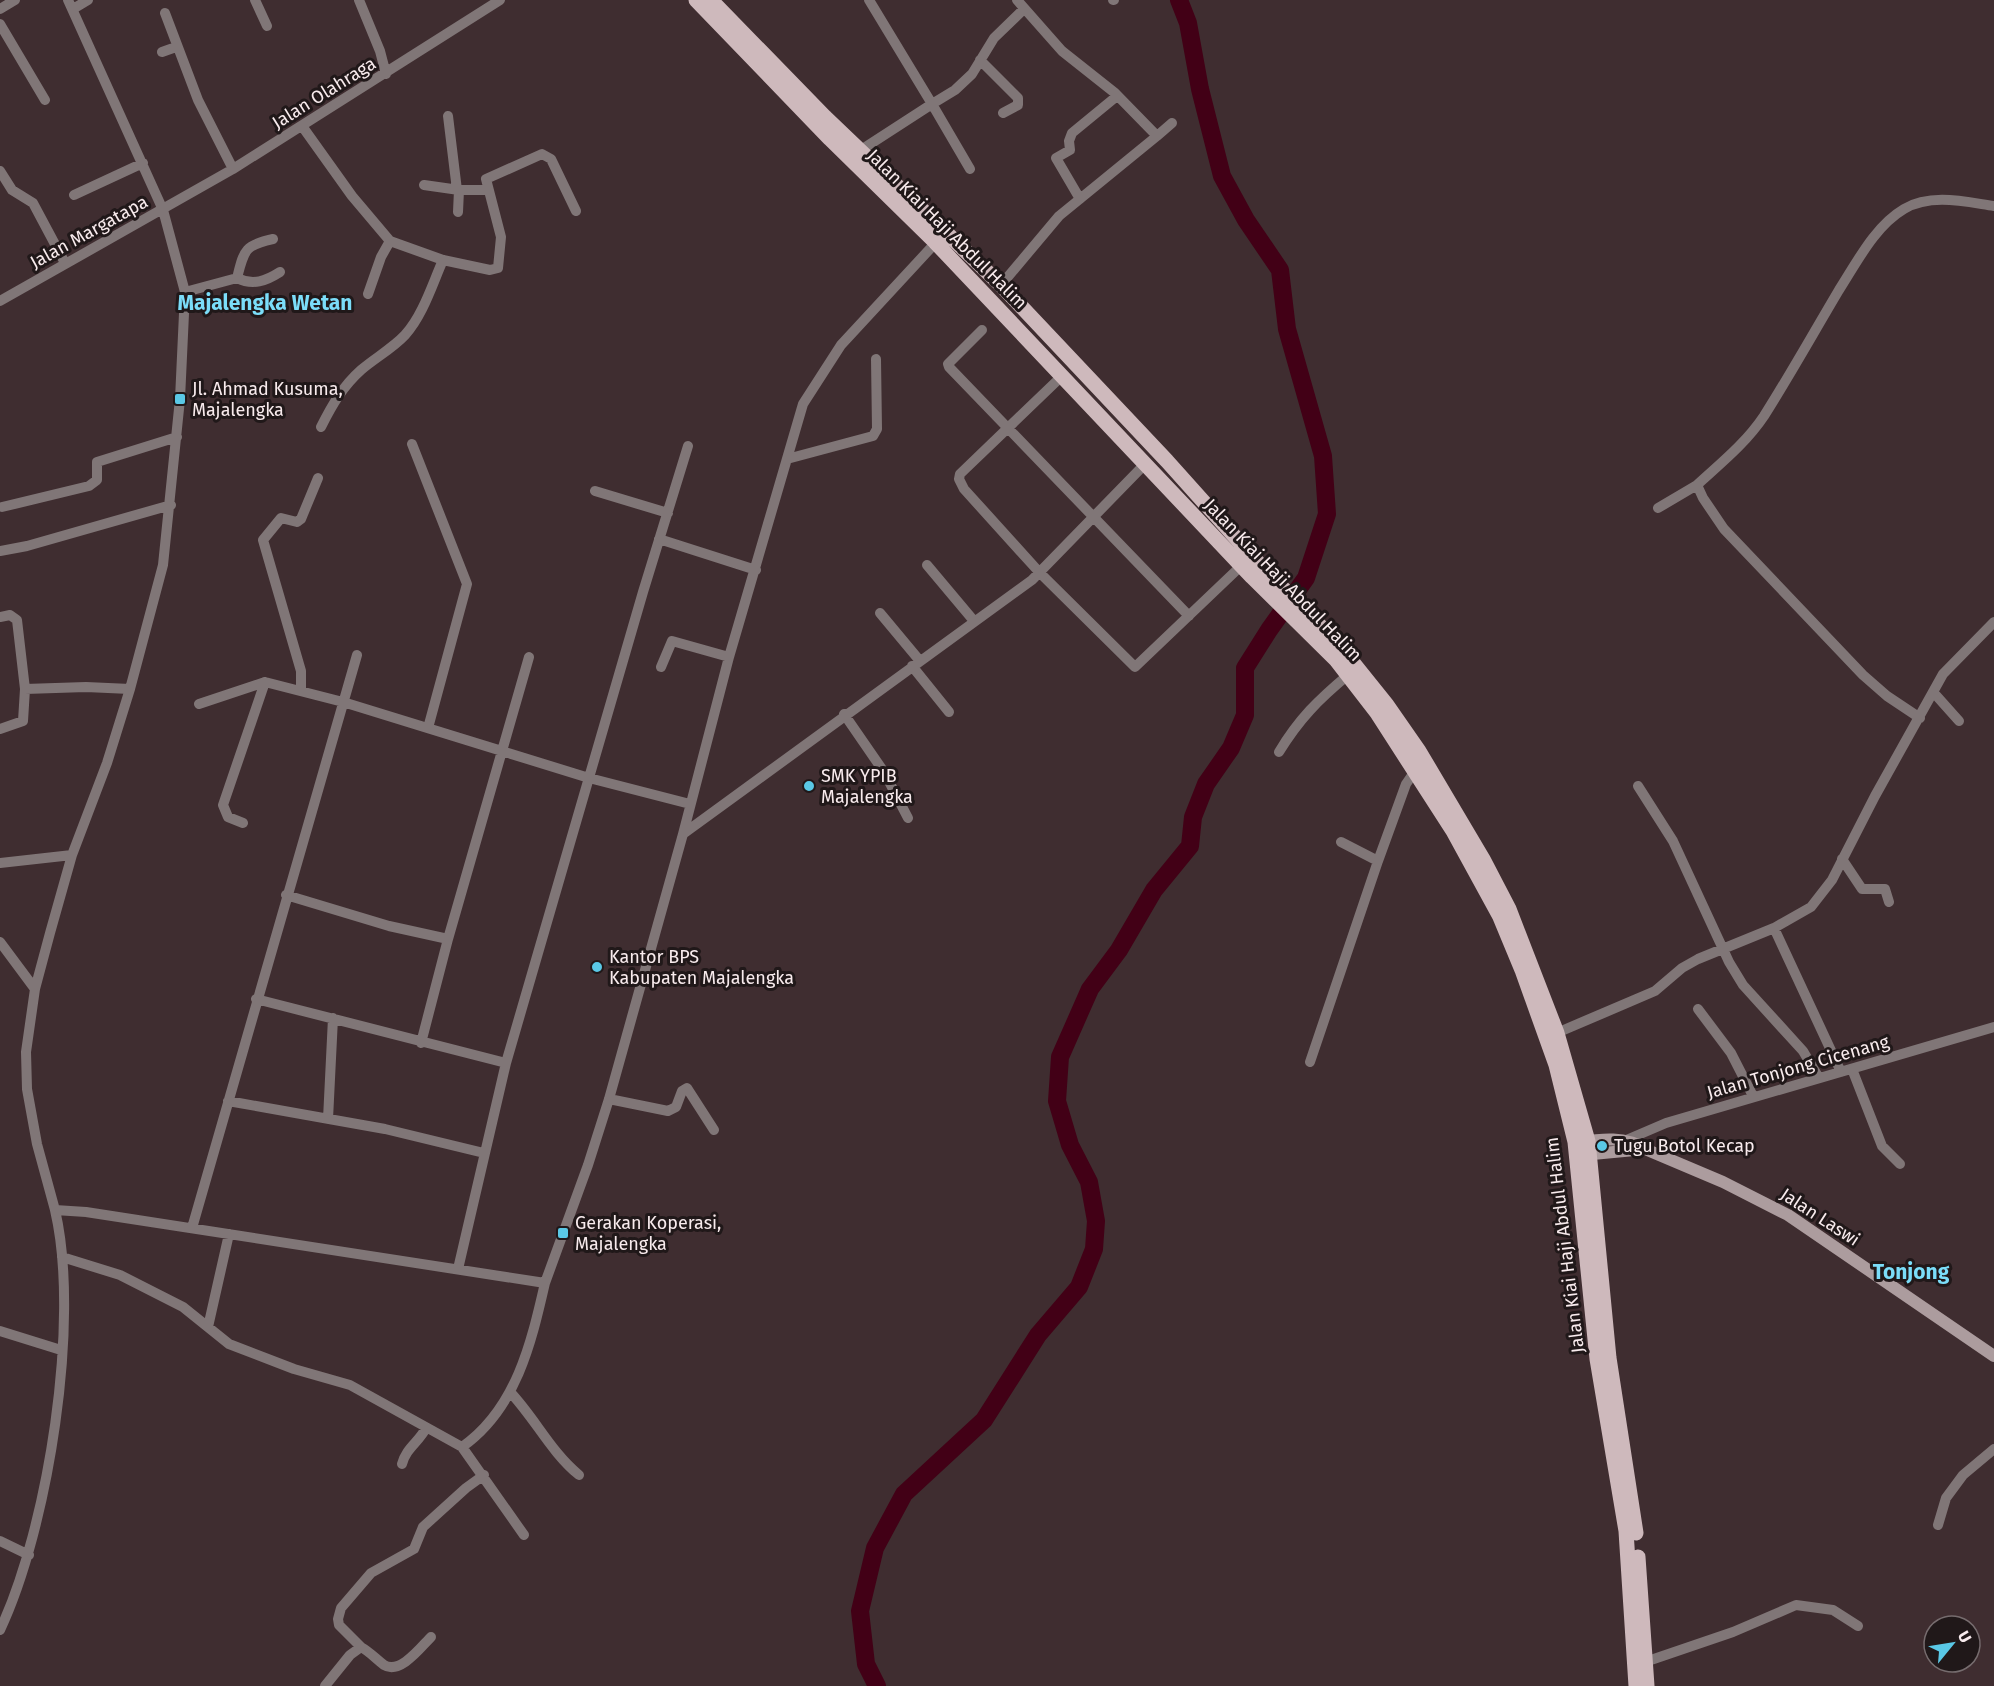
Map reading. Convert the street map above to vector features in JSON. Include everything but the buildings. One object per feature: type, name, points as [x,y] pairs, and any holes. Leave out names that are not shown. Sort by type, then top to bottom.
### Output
[{"type":"main road","name":"Jalan Kiai Haji Abdul Halim","points":[[696,0],[830,139],[940,237],[1001,285],[1252,570]]},
{"type":"main road","name":"Jalan Kiai Haji Abdul Halim","points":[[711,0],[861,150],[1145,464],[1252,570],[1314,627],[1388,705],[1419,751],[1483,859],[1509,909],[1552,1035],[1556,1065],[1583,1148],[1598,1359],[1636,1530],[1647,1686]]},
{"type":"main road","name":"Jalan Kiai Haji Abdul Halim","points":[[1314,627],[1377,713],[1453,831],[1500,917],[1552,1035]]},
{"type":"main road","name":"Jalan Laswi","points":[[1583,1148],[1622,1146],[1633,1152],[1645,1149],[1723,1182],[1788,1215],[1994,1356]]},
{"type":"main road","name":"Jalan Kiai Haji Abdul Halim","points":[[1622,1467],[1636,1686]]},
{"type":"street","points":[[0,9],[15,0]]},
{"type":"street","points":[[0,1630],[29,1555],[56,1408],[61,1350],[62,1257],[55,1210],[37,1144],[27,1089],[26,1052],[35,989],[72,855],[107,763],[130,689],[163,565],[177,437],[185,292],[163,210],[71,4],[88,0]]},
{"type":"street","points":[[255,0],[267,26]]},
{"type":"street","points":[[359,0],[380,51],[386,74]]},
{"type":"street","name":"Jalan Olahraga","points":[[163,210],[399,66],[500,0]]},
{"type":"street","points":[[869,0],[970,169]]},
{"type":"street","points":[[1017,0],[1062,51],[1117,96],[1157,136]]},
{"type":"street","points":[[861,150],[955,90],[972,74],[1002,29],[1024,9]]},
{"type":"street","points":[[165,13],[198,100],[233,169]]},
{"type":"street","points":[[0,24],[45,100]]},
{"type":"street","points":[[162,52],[176,47]]},
{"type":"street","points":[[980,60],[1018,98],[1018,105],[1003,113]]},
{"type":"street","points":[[1080,199],[1056,158],[1070,150],[1070,136],[1117,96]]},
{"type":"street","points":[[448,116],[458,190],[458,212]]},
{"type":"street","points":[[1001,285],[1059,216],[1172,123]]},
{"type":"street","points":[[302,126],[352,196],[390,241],[443,260],[490,270],[498,268],[501,237],[488,190],[487,177],[536,156],[547,155],[576,211]]},
{"type":"street","points":[[74,195],[143,163]]},
{"type":"street","points":[[0,171],[12,190],[33,203],[65,263]]},
{"type":"street","points":[[424,185],[458,190],[488,190]]},
{"type":"street","points":[[1658,508],[1694,487],[1733,452],[1763,416],[1850,273],[1873,238],[1888,222],[1905,208],[1932,201],[1963,201],[1994,207]]},
{"type":"street","name":"Jalan Margatapa","points":[[0,301],[163,210]]},
{"type":"street","points":[[462,1447],[486,1426],[511,1394],[536,1324],[544,1283],[588,1165],[609,1099],[683,834],[729,657],[803,404],[841,345],[940,237]]},
{"type":"street","points":[[237,278],[242,256],[248,248],[273,239]]},
{"type":"street","points":[[368,294],[381,256],[390,241]]},
{"type":"street","points":[[321,427],[334,401],[346,386],[360,371],[405,335],[418,316],[443,260]]},
{"type":"street","points":[[185,292],[237,278],[245,282],[259,282],[280,272]]},
{"type":"street","points":[[982,330],[948,364],[1091,517],[1189,616]]},
{"type":"street","points":[[787,459],[873,436],[877,429],[876,358]]},
{"type":"street","points":[[1064,375],[960,474],[960,484],[1040,573],[1134,667],[1189,616],[1252,570]]},
{"type":"street","points":[[2,507],[89,486],[97,480],[97,462],[177,437]]},
{"type":"street","points":[[412,444],[467,584],[428,728]]},
{"type":"street","points":[[458,1269],[506,1063],[688,446]]},
{"type":"street","points":[[683,834],[844,714],[1040,573],[1091,517],[1145,464]]},
{"type":"street","points":[[301,690],[301,670],[263,540],[280,518],[297,522],[300,519],[318,478]]},
{"type":"street","points":[[1694,487],[1724,529],[1863,675],[1887,696],[1920,718]]},
{"type":"street","points":[[595,491],[668,513]]},
{"type":"street","points":[[0,551],[27,546],[171,505]]},
{"type":"street","points":[[659,539],[756,570]]},
{"type":"street","points":[[927,565],[974,621]]},
{"type":"street","points":[[880,613],[949,712]]},
{"type":"street","points":[[0,617],[10,615],[17,620],[25,689],[23,721],[0,729]]},
{"type":"street","points":[[1552,1035],[1655,991],[1682,968],[1774,928],[1811,907],[1832,880],[1875,796],[1951,663],[1994,622]]},
{"type":"street","points":[[661,667],[672,641],[729,657]]},
{"type":"street","points":[[192,1228],[256,999],[357,655]]},
{"type":"street","points":[[422,1042],[448,939],[504,752],[529,657]]},
{"type":"street","points":[[1279,752],[1310,708],[1348,675]]},
{"type":"street","points":[[243,823],[228,817],[223,806],[265,682]]},
{"type":"street","points":[[199,704],[265,682],[343,702],[589,778],[690,804]]},
{"type":"street","points":[[25,689],[86,687],[130,689]]},
{"type":"street","points":[[1934,693],[1959,721]]},
{"type":"street","points":[[844,714],[884,772],[908,818]]},
{"type":"street","points":[[1310,1062],[1378,861],[1406,784],[1415,771]]},
{"type":"street","points":[[1638,786],[1673,841],[1725,949],[1729,962],[1743,985],[1803,1052],[1819,1078]]},
{"type":"street","points":[[1341,842],[1378,861]]},
{"type":"street","points":[[0,863],[72,855]]},
{"type":"street","points":[[1842,860],[1862,889],[1885,889],[1889,902]]},
{"type":"street","points":[[286,895],[389,926],[448,939]]},
{"type":"street","points":[[1774,928],[1841,1072]]},
{"type":"street","points":[[0,942],[35,989]]},
{"type":"street","points":[[256,999],[506,1063]]},
{"type":"street","points":[[1698,1009],[1731,1053],[1753,1096]]},
{"type":"street","points":[[328,1119],[333,1018]]},
{"type":"street","name":"Jalan Tonjong Cicenang","points":[[1622,1146],[1646,1130],[1753,1096],[1994,1027]]},
{"type":"street","points":[[1852,1069],[1882,1146],[1899,1164]]},
{"type":"street","points":[[609,1099],[668,1111],[676,1107],[682,1090],[687,1088],[714,1130]]},
{"type":"street","points":[[228,1101],[328,1119],[484,1153]]},
{"type":"street","points":[[55,1210],[100,1214],[544,1283]]},
{"type":"street","points":[[208,1327],[229,1234]]},
{"type":"street","points":[[62,1257],[136,1283],[183,1307],[230,1344],[294,1369],[350,1385],[369,1393],[462,1447],[484,1475],[524,1536]]},
{"type":"street","points":[[0,1330],[61,1350]]},
{"type":"street","points":[[511,1394],[524,1407],[548,1445],[579,1475]]},
{"type":"street","points":[[402,1464],[404,1455],[421,1439],[426,1428]]},
{"type":"street","points":[[1938,1525],[1946,1498],[1963,1475],[1994,1449]]},
{"type":"street","points":[[431,1637],[404,1663],[387,1667],[361,1647],[339,1625],[338,1619],[341,1608],[371,1573],[414,1549],[423,1527],[484,1475]]},
{"type":"street","points":[[0,1541],[29,1555]]},
{"type":"street","points":[[1645,1662],[1733,1632],[1796,1605],[1833,1610],[1858,1626]]},
{"type":"street","points":[[325,1686],[350,1655],[361,1647]]},
{"type":"waterway","points":[[877,1686],[866,1664],[860,1611],[875,1548],[904,1494],[984,1420],[1038,1335],[1079,1287],[1094,1249],[1096,1221],[1089,1182],[1070,1145],[1057,1101],[1060,1057],[1090,989],[1119,950],[1154,890],[1190,846],[1193,817],[1206,784],[1231,748],[1245,715],[1245,668],[1306,578],[1327,514],[1323,456],[1287,329],[1280,270],[1246,220],[1222,176],[1200,89],[1188,23],[1179,0]]},
{"type":"place","name":"Jl. Ahmad Kusuma, Majalengka","points":[[180,399]]},
{"type":"place","name":"SMK YPIB Majalengka","points":[[809,786]]},
{"type":"place","name":"Kantor BPS Kabupaten Majalengka","points":[[597,967]]},
{"type":"place","name":"Tugu Botol Kecap","points":[[1602,1146]]},
{"type":"place","name":"Gerakan Koperasi, Majalengka","points":[[563,1233]]},
{"type":"district","name":"Majalengka Wetan","points":[[265,303]]},
{"type":"district","name":"Tonjong","points":[[1911,1272]]}]
